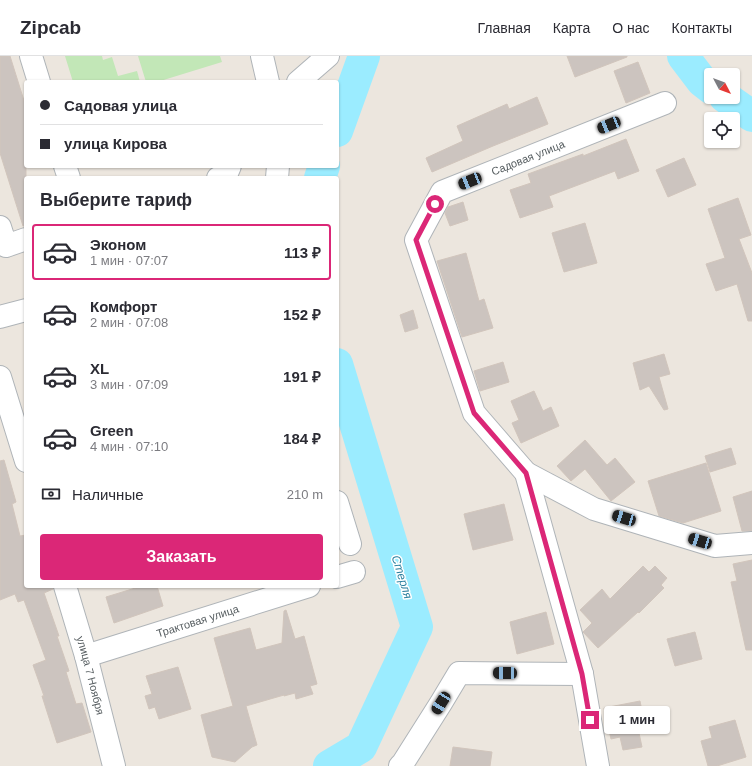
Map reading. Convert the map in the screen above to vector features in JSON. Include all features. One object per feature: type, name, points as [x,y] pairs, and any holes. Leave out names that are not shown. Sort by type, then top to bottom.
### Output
[{"type":"street","points":[[31,56],[38,80]]},
{"type":"street","points":[[262,56],[263,80]]},
{"type":"street","points":[[300,80],[328,56]]},
{"type":"street","name":"Садовая улица","points":[[526,473],[474,413],[416,240],[442,192],[665,103]]},
{"type":"street","points":[[222,176],[227,173],[229,168]]},
{"type":"street","points":[[0,317],[24,311]]},
{"type":"street","points":[[0,377],[24,455]]},
{"type":"street","points":[[526,473],[594,509],[715,546],[752,543]]},
{"type":"street","points":[[526,473],[582,674],[598,766]]},
{"type":"street","points":[[339,508],[350,544]]},
{"type":"street","name":"улица 7 Ноября","points":[[66,588],[86,656],[114,766]]},
{"type":"street","name":"Трактовая улица","points":[[86,656],[303,588]]},
{"type":"street","points":[[400,766],[403,764],[437,710],[459,672],[582,674]]},
{"type":"green space","points":[[65,56],[102,56],[103,60],[112,57],[118,76],[137,71],[139,80],[72,80]]},
{"type":"green space","points":[[138,56],[220,56],[222,62],[164,80],[145,80]]},
{"type":"building","points":[[0,56],[10,56],[24,101],[24,168],[26,168],[26,176],[24,176],[23,226],[0,153]]},
{"type":"building","points":[[567,56],[627,56],[627,57],[575,77]]},
{"type":"building","points":[[638,62],[650,93],[626,103],[614,71]]},
{"type":"building","points":[[537,97],[548,124],[432,172],[426,158],[463,141],[457,126],[507,104],[509,109]]},
{"type":"building","points":[[626,139],[639,171],[618,179],[615,171],[549,196],[553,207],[520,218],[510,190],[531,183],[528,174],[583,154],[583,156]]},
{"type":"building","points":[[684,158],[696,185],[668,197],[656,170]]},
{"type":"building","points":[[738,198],[751,235],[739,239],[752,273],[752,321],[748,321],[737,284],[716,291],[706,264],[725,258],[708,209]]},
{"type":"building","points":[[463,202],[468,220],[450,226],[445,213],[448,207]]},
{"type":"building","points":[[585,223],[597,263],[564,272],[552,233]]},
{"type":"building","points":[[466,253],[479,301],[484,299],[493,328],[462,337],[437,261]]},
{"type":"building","points":[[413,310],[418,328],[405,332],[400,315]]},
{"type":"building","points":[[664,354],[670,374],[659,377],[668,409],[664,410],[649,386],[640,390],[633,363]]},
{"type":"building","points":[[503,362],[509,382],[480,391],[474,371]]},
{"type":"building","points":[[534,391],[543,411],[551,407],[559,426],[521,443],[512,423],[519,420],[511,401]]},
{"type":"building","points":[[585,440],[607,465],[615,458],[635,482],[611,501],[585,469],[571,481],[557,466]]},
{"type":"building","points":[[731,448],[736,464],[710,472],[705,456]]},
{"type":"building","points":[[4,460],[16,502],[12,504],[20,536],[24,535],[24,588],[53,588],[44,593],[59,636],[57,636],[69,671],[66,672],[76,704],[82,703],[91,732],[57,743],[42,696],[44,696],[33,665],[46,660],[24,600],[18,602],[15,594],[0,600],[0,461]]},
{"type":"building","points":[[706,463],[721,511],[683,523],[659,516],[648,481]]},
{"type":"building","points":[[752,491],[752,531],[742,531],[733,497]]},
{"type":"building","points":[[504,504],[513,540],[473,550],[464,514]]},
{"type":"building","points":[[752,560],[752,650],[746,650],[731,582],[737,581],[733,564]]},
{"type":"building","points":[[643,566],[649,572],[655,566],[667,578],[661,585],[664,588],[639,613],[638,612],[598,648],[583,632],[592,623],[580,610],[602,589],[610,599]]},
{"type":"building","points":[[135,588],[158,588],[163,606],[114,623],[106,597]]},
{"type":"building","points":[[286,610],[295,639],[304,636],[317,684],[310,686],[313,694],[296,699],[295,693],[246,706],[257,745],[252,747],[235,762],[212,757],[201,715],[233,706],[214,638],[250,628],[256,650],[282,643],[284,611]]},
{"type":"building","points":[[546,612],[554,644],[517,654],[510,622]]},
{"type":"building","points":[[695,632],[702,659],[675,666],[667,639]]},
{"type":"building","points":[[178,667],[191,709],[159,719],[155,707],[149,709],[145,696],[152,694],[146,676]]},
{"type":"building","points":[[640,701],[646,731],[639,733],[642,747],[623,750],[620,737],[611,739],[604,708]]},
{"type":"building","points":[[735,720],[746,757],[717,766],[708,766],[701,741],[712,738],[709,727]]},
{"type":"building","points":[[453,747],[492,752],[490,766],[450,766]]},
{"type":"waterway","name":"Стерля","points":[[339,125],[364,56]]},
{"type":"waterway","name":"Стерля","points":[[683,56],[704,83]]},
{"type":"waterway","name":"Стерля","points":[[735,104],[752,116]]},
{"type":"waterway","name":"Стерля","points":[[321,176],[323,168]]},
{"type":"waterway","name":"Стерля","points":[[329,766],[361,747],[417,627],[339,371]]},
{"type":"route","points":[[435,204],[416,240],[474,413],[526,473],[582,674],[590,720]]}]
